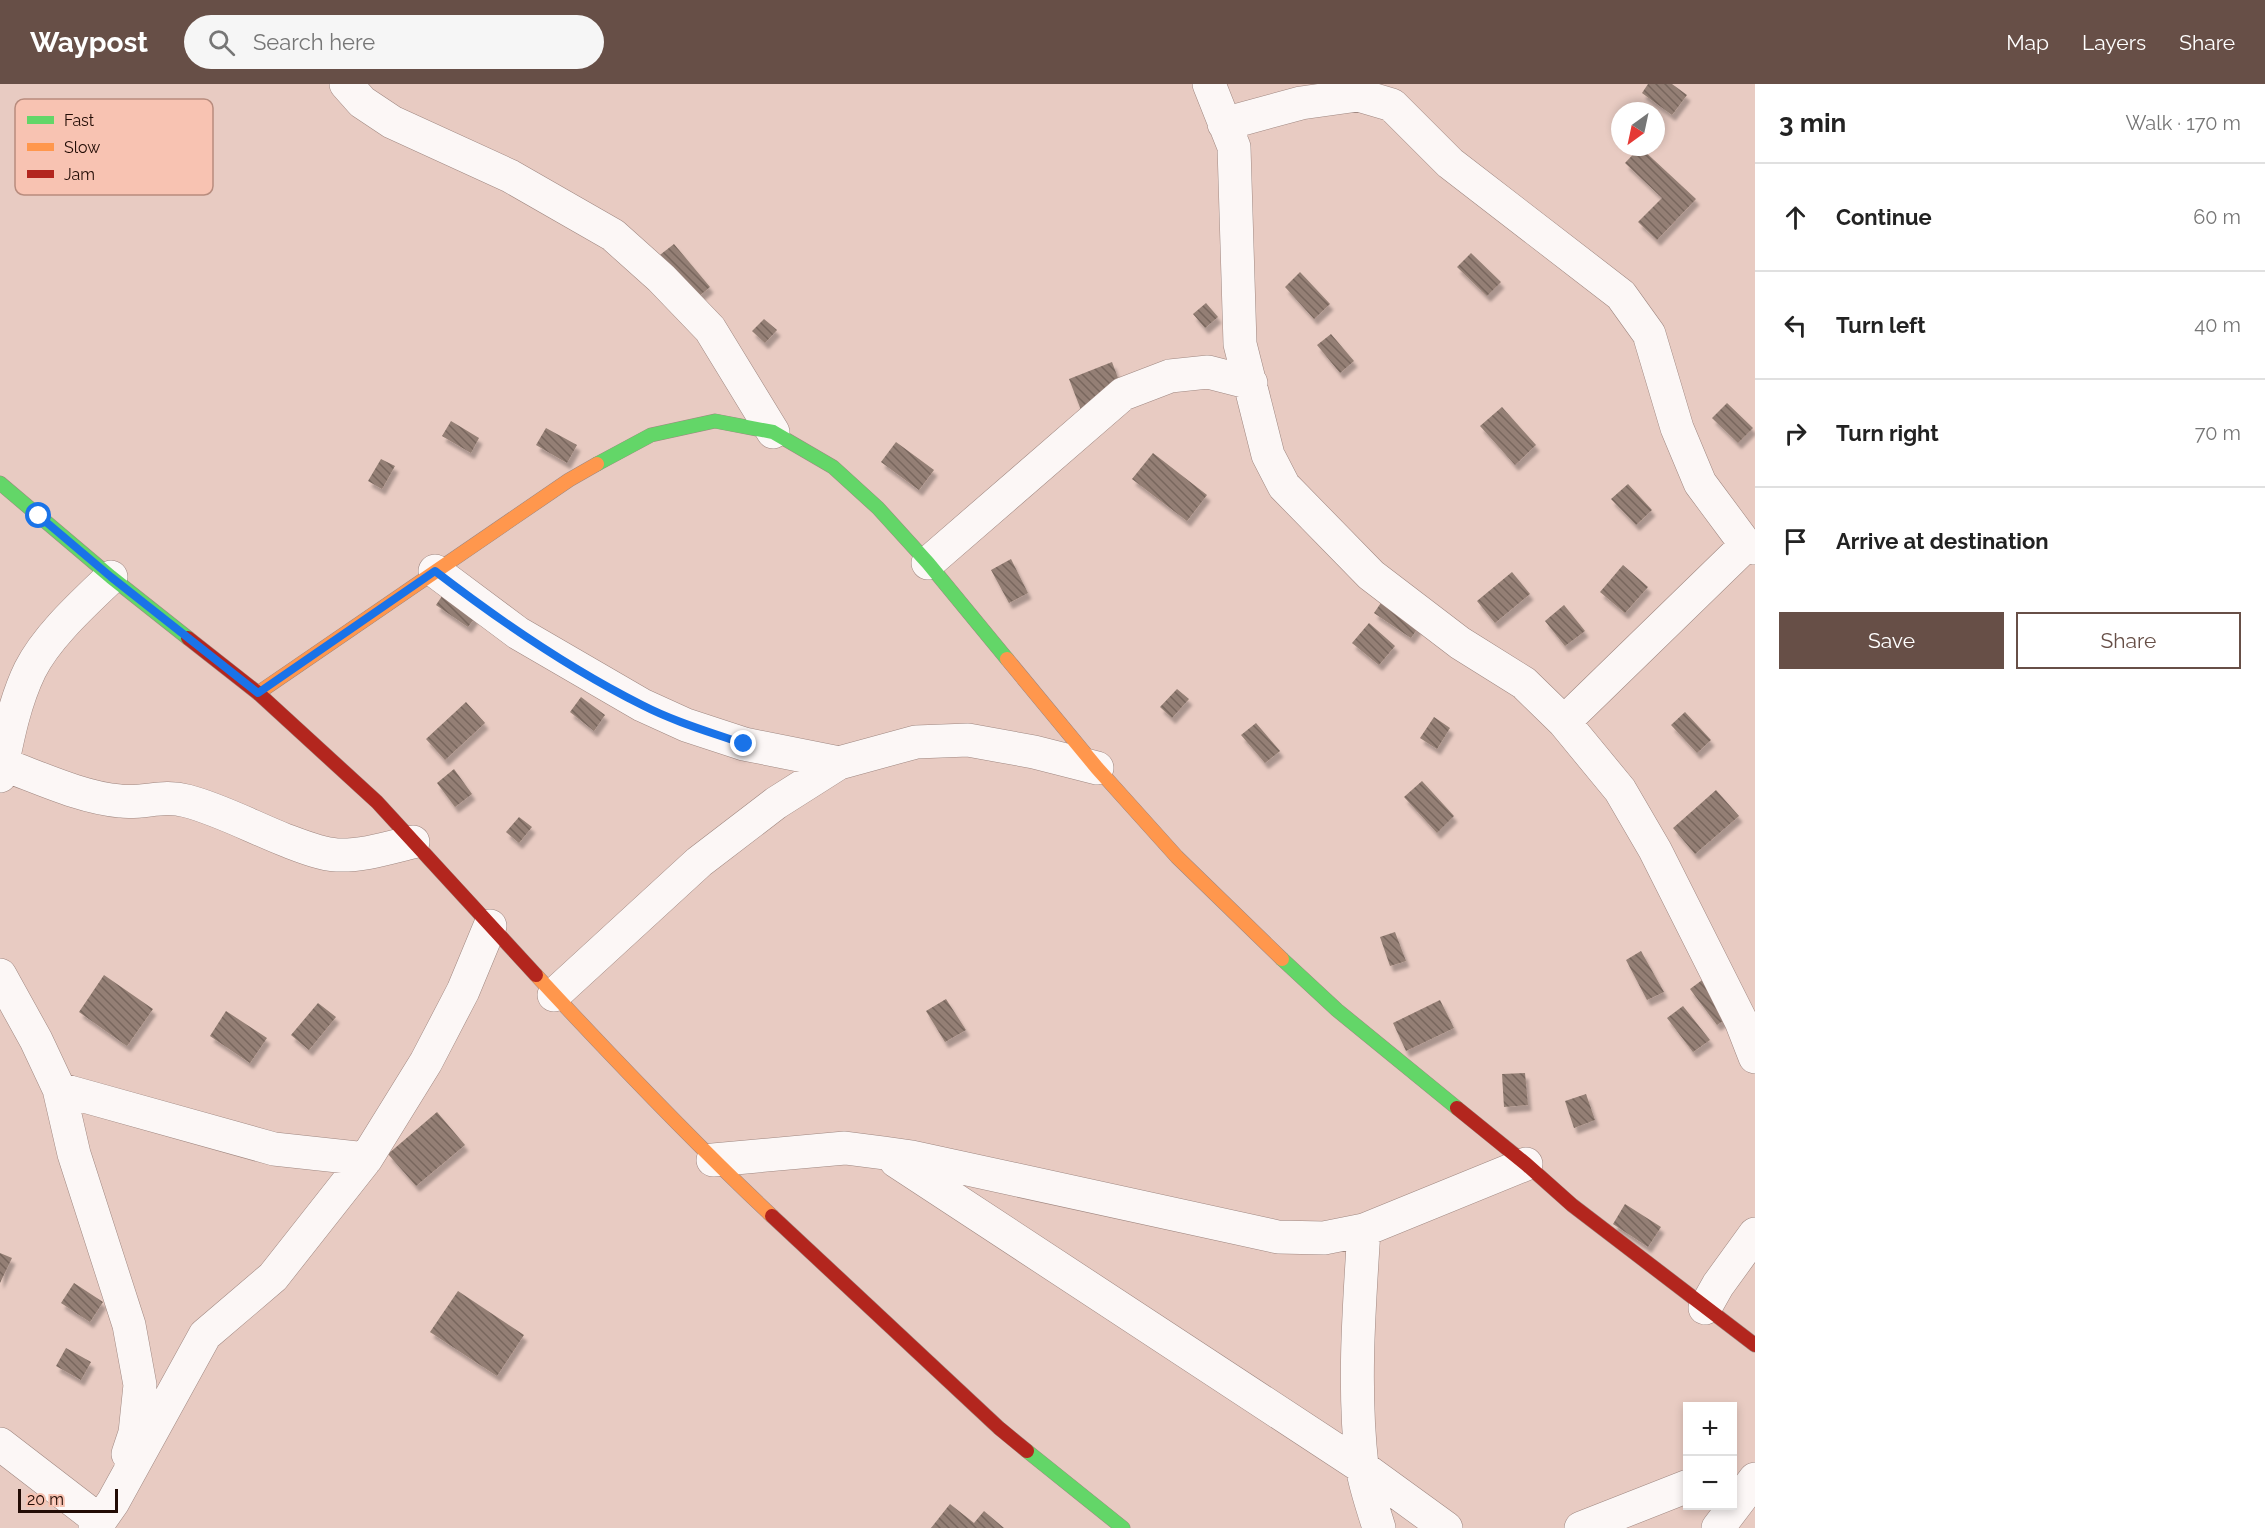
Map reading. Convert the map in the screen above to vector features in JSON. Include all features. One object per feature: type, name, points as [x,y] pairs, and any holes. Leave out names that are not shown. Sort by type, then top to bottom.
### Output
[{"type":"street","points":[[346,84],[362,102],[392,122],[510,176],[613,235],[661,278],[710,329],[773,432]]},
{"type":"street","points":[[1209,84],[1234,147],[1240,344],[1268,455],[1284,486],[1371,575],[1460,643],[1524,683],[1564,722],[1620,790],[1655,850],[1742,1021],[1755,1057]]},
{"type":"street","points":[[1224,124],[1346,91],[1392,105],[1450,163],[1621,295],[1649,334],[1677,428],[1700,483],[1750,547],[1564,722]]},
{"type":"street","points":[[928,563],[1123,394],[1170,376],[1208,372],[1251,383]]},
{"type":"street","points":[[258,693],[569,480],[651,435],[715,421],[773,432],[833,467],[879,507],[928,563],[1096,768],[1177,858],[1281,958],[1337,1010],[1526,1164],[1572,1205],[1755,1345]]},
{"type":"street","points":[[0,483],[111,577],[258,693],[377,802],[490,926],[713,1160],[999,1428],[1123,1528]]},
{"type":"street","points":[[435,571],[518,633],[642,705],[686,725],[744,744],[839,763]]},
{"type":"street","points":[[111,577],[63,624],[8,704],[1,770],[97,797],[120,801],[143,801],[162,797],[185,800],[218,811],[302,847],[336,855],[365,853],[413,842]]},
{"type":"street","points":[[554,994],[699,862],[776,803],[839,763],[916,742],[968,740],[1034,752],[1096,768]]},
{"type":"street","points":[[105,1520],[205,1335],[273,1277],[366,1159],[426,1062],[463,991],[490,926]]},
{"type":"street","points":[[3,984],[59,1089],[74,1154],[129,1325],[140,1385],[135,1432],[105,1520]]},
{"type":"street","points":[[59,1089],[274,1149],[366,1159]]},
{"type":"street","points":[[713,1160],[845,1148],[912,1157],[1278,1237],[1324,1238],[1364,1230],[1526,1164]]},
{"type":"street","points":[[884,1153],[1362,1467],[1446,1528]]},
{"type":"street","points":[[1364,1230],[1359,1303],[1362,1467],[1379,1528]]},
{"type":"street","points":[[1705,1308],[1718,1285],[1755,1234]]},
{"type":"street","points":[[0,1444],[105,1520]]},
{"type":"street","points":[[1737,1466],[1755,1460]]},
{"type":"street","points":[[1718,1528],[1755,1479]]},
{"type":"street","points":[[1581,1528],[1683,1488]]},
{"type":"building","points":[[1648,84],[1672,84],[1687,95],[1672,115],[1665,110],[1665,102],[1654,102],[1642,93]]},
{"type":"building","points":[[1632,156],[1650,156],[1696,199],[1657,240],[1638,222],[1662,198],[1625,163]]},
{"type":"building","points":[[674,244],[710,287],[692,302],[656,258]]},
{"type":"building","points":[[1471,253],[1501,282],[1487,296],[1457,267]]},
{"type":"building","points":[[1300,272],[1330,304],[1314,319],[1285,287]]},
{"type":"building","points":[[1206,303],[1218,317],[1205,328],[1193,314]]},
{"type":"building","points":[[764,319],[777,330],[765,343],[752,331]]},
{"type":"building","points":[[1331,334],[1354,361],[1340,373],[1317,345]]},
{"type":"building","points":[[1112,362],[1124,394],[1081,410],[1069,379]]},
{"type":"building","points":[[1727,403],[1753,428],[1738,443],[1712,418]]},
{"type":"building","points":[[1502,407],[1536,445],[1515,465],[1480,426]]},
{"type":"building","points":[[451,421],[479,438],[471,453],[442,436]]},
{"type":"building","points":[[546,428],[577,445],[567,463],[536,445]]},
{"type":"building","points":[[896,442],[934,470],[919,490],[881,462]]},
{"type":"building","points":[[1153,453],[1207,495],[1187,521],[1132,479]]},
{"type":"building","points":[[381,459],[395,466],[382,489],[368,481]]},
{"type":"building","points":[[1628,484],[1652,510],[1636,525],[1611,499]]},
{"type":"building","points":[[1011,559],[1028,593],[1009,603],[991,570]]},
{"type":"building","points":[[1623,565],[1648,587],[1625,613],[1600,592]]},
{"type":"building","points":[[1512,572],[1530,594],[1495,623],[1477,601]]},
{"type":"building","points":[[444,593],[476,616],[468,627],[436,605]]},
{"type":"building","points":[[1387,594],[1424,619],[1411,638],[1374,613]]},
{"type":"building","points":[[1564,605],[1585,631],[1565,646],[1545,621]]},
{"type":"building","points":[[1369,623],[1395,646],[1379,665],[1352,643]]},
{"type":"building","points":[[1177,689],[1189,699],[1172,718],[1160,707]]},
{"type":"building","points":[[581,697],[605,715],[594,731],[570,712]]},
{"type":"building","points":[[466,702],[485,723],[445,760],[426,739]]},
{"type":"building","points":[[1685,712],[1711,740],[1697,753],[1671,725]]},
{"type":"building","points":[[1434,717],[1450,728],[1437,749],[1420,738]]},
{"type":"building","points":[[1256,723],[1280,751],[1265,763],[1241,735]]},
{"type":"building","points":[[454,769],[472,794],[455,807],[437,783]]},
{"type":"building","points":[[1422,781],[1454,816],[1437,833],[1404,797]]},
{"type":"building","points":[[1716,790],[1739,816],[1695,854],[1673,828]]},
{"type":"building","points":[[519,817],[532,827],[519,843],[506,832]]},
{"type":"building","points":[[1395,932],[1406,961],[1390,966],[1380,937]]},
{"type":"building","points":[[1641,951],[1664,992],[1647,1000],[1626,960]]},
{"type":"building","points":[[104,975],[153,1009],[127,1046],[79,1012]]},
{"type":"building","points":[[1709,975],[1736,1012],[1717,1025],[1690,989]]},
{"type":"building","points":[[946,999],[966,1030],[945,1042],[926,1011]]},
{"type":"building","points":[[1440,1000],[1454,1028],[1406,1051],[1393,1023]]},
{"type":"building","points":[[318,1003],[336,1017],[309,1050],[291,1035]]},
{"type":"building","points":[[1683,1006],[1710,1040],[1693,1052],[1667,1018]]},
{"type":"building","points":[[226,1011],[267,1038],[250,1063],[210,1036]]},
{"type":"building","points":[[1525,1073],[1528,1105],[1504,1107],[1502,1074]]},
{"type":"building","points":[[1586,1094],[1595,1120],[1574,1128],[1565,1101]]},
{"type":"building","points":[[437,1112],[465,1145],[416,1186],[388,1154]]},
{"type":"building","points":[[1625,1204],[1661,1227],[1648,1247],[1613,1224]]},
{"type":"building","points":[[0,1253],[12,1258],[0,1283]]},
{"type":"building","points":[[74,1283],[103,1302],[90,1322],[61,1303]]},
{"type":"building","points":[[458,1291],[524,1335],[497,1376],[430,1332]]},
{"type":"building","points":[[66,1348],[91,1362],[81,1380],[56,1366]]},
{"type":"building","points":[[950,1504],[974,1523],[984,1511],[1004,1528],[931,1528]]},
{"type":"traffic: fast","points":[[597,464],[651,435],[715,421],[773,432],[833,467],[878,508],[928,563],[1007,659]]},
{"type":"traffic: fast","points":[[0,483],[111,577],[188,638]]},
{"type":"traffic: fast","points":[[1282,959],[1337,1010],[1457,1108]]},
{"type":"traffic: fast","points":[[1027,1451],[1123,1528]]},
{"type":"traffic: slow","points":[[258,693],[569,480],[597,464]]},
{"type":"traffic: slow","points":[[1007,659],[1097,768],[1177,857],[1282,959]]},
{"type":"traffic: slow","points":[[536,975],[652,1098],[772,1216]]},
{"type":"traffic: jam","points":[[188,638],[258,693],[377,802],[536,975]]},
{"type":"traffic: jam","points":[[1457,1108],[1572,1205],[1755,1345]]},
{"type":"traffic: jam","points":[[772,1216],[999,1428],[1027,1451]]},
{"type":"route","points":[[39,516],[111,577],[258,693],[435,571],[518,633],[642,705],[686,725],[744,744]]}]
